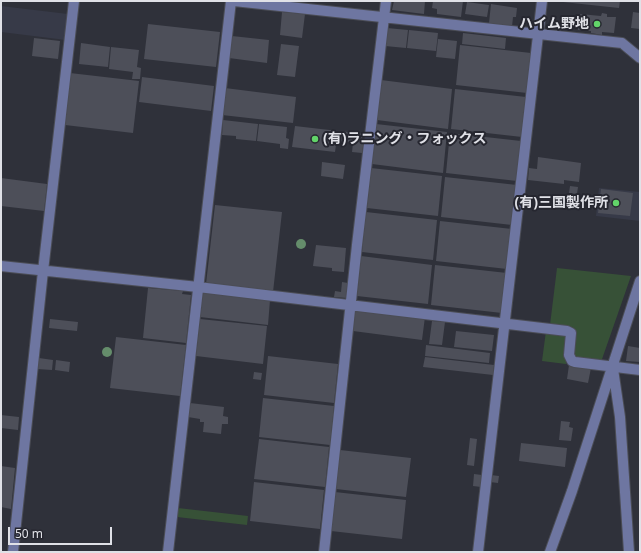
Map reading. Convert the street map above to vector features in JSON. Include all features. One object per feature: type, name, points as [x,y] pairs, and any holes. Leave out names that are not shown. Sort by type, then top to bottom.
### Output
[{"type":"street","points":[[13,552],[74,1]]},
{"type":"street","points":[[168,552],[232,1],[622,43],[640,58]]},
{"type":"street","points":[[324,552],[386,1]]},
{"type":"street","points":[[478,552],[542,1]]},
{"type":"street","points":[[1,266],[351,304],[570,332],[572,336],[569,355],[572,361],[640,370]]},
{"type":"street","points":[[550,552],[572,491],[640,281]]},
{"type":"street","points":[[612,366],[620,417],[629,552]]},
{"type":"shaded area","points":[[1,6],[68,14],[66,40],[1,32]]},
{"type":"shaded area","name":"(有)三国製作所","points":[[599,188],[640,192],[640,221],[596,216]]},
{"type":"green space","points":[[557,268],[631,276],[601,362],[577,359],[573,356],[575,335],[550,325]]},
{"type":"green space","points":[[546,331],[569,333],[566,364],[542,361]]},
{"type":"green space","points":[[178,508],[248,516],[247,525],[177,517]]},
{"type":"building","points":[[394,1],[425,1],[424,14],[392,10]]},
{"type":"building","points":[[433,1],[463,1],[461,17],[437,14],[437,9],[432,8]]},
{"type":"building","points":[[563,1],[620,1],[619,8]]},
{"type":"building","points":[[467,2],[489,5],[487,17],[465,14]]},
{"type":"building","points":[[491,4],[517,8],[516,17],[513,17],[512,27],[489,23]]},
{"type":"building","points":[[282,12],[305,14],[302,38],[280,35]]},
{"type":"building","points":[[633,12],[640,13],[640,29],[631,28]]},
{"type":"building","name":"ハイム野地","points":[[602,13],[607,14],[607,17],[616,17],[614,33],[602,32],[602,35],[591,33],[591,31],[578,30],[580,14],[601,16]]},
{"type":"building","points":[[148,24],[220,32],[216,67],[144,59]]},
{"type":"building","points":[[387,28],[408,30],[406,48],[385,46]]},
{"type":"building","points":[[409,30],[438,33],[436,51],[407,48]]},
{"type":"building","points":[[463,33],[506,38],[505,49],[462,44]]},
{"type":"building","points":[[232,36],[269,40],[267,63],[229,58]]},
{"type":"building","points":[[34,38],[60,41],[58,59],[32,56]]},
{"type":"building","points":[[438,39],[457,41],[455,59],[436,57]]},
{"type":"building","points":[[81,43],[110,47],[108,67],[79,64]]},
{"type":"building","points":[[281,44],[299,46],[295,77],[277,75]]},
{"type":"building","points":[[460,45],[531,53],[527,93],[456,85]]},
{"type":"building","points":[[111,47],[139,50],[137,67],[141,68],[140,79],[132,79],[133,72],[109,69]]},
{"type":"building","points":[[70,73],[139,81],[133,133],[65,125]]},
{"type":"building","points":[[142,77],[214,86],[211,111],[139,102]]},
{"type":"building","points":[[381,80],[452,89],[448,129],[377,120]]},
{"type":"building","points":[[225,88],[296,97],[293,123],[222,115]]},
{"type":"building","points":[[455,89],[526,97],[522,137],[451,129]]},
{"type":"building","points":[[223,120],[258,124],[256,141],[236,139],[236,136],[222,135]]},
{"type":"building","points":[[259,124],[287,127],[286,138],[289,139],[288,149],[280,148],[280,144],[257,141]]},
{"type":"building","points":[[376,124],[447,132],[443,173],[372,164]]},
{"type":"building","name":"(有)ラニング・フォックス","points":[[295,126],[338,131],[335,152],[292,147]]},
{"type":"building","points":[[340,131],[365,134],[362,153],[352,152],[353,143],[338,141]]},
{"type":"building","points":[[450,133],[521,141],[517,181],[446,173]]},
{"type":"building","points":[[538,157],[581,163],[579,182],[564,180],[564,184],[528,180],[529,168],[537,169]]},
{"type":"building","points":[[322,162],[345,165],[343,179],[321,176]]},
{"type":"building","points":[[371,168],[442,176],[438,216],[367,208]]},
{"type":"building","points":[[445,177],[517,185],[512,225],[441,217]]},
{"type":"building","points":[[1,178],[47,184],[44,211],[1,206]]},
{"type":"building","points":[[570,186],[578,187],[577,194],[569,193]]},
{"type":"building","name":"(有)三国製作所","points":[[601,189],[633,193],[630,216],[598,213]]},
{"type":"building","points":[[215,205],[282,212],[273,292],[206,284]]},
{"type":"building","points":[[366,212],[437,220],[433,260],[362,252]]},
{"type":"building","points":[[440,221],[512,229],[507,269],[436,261]]},
{"type":"building","points":[[316,245],[346,248],[344,272],[332,271],[332,268],[313,266]]},
{"type":"building","points":[[361,256],[432,265],[428,304],[357,296]]},
{"type":"building","points":[[435,265],[507,273],[502,313],[431,305]]},
{"type":"building","points":[[342,282],[348,283],[347,298],[334,297],[335,291],[341,292]]},
{"type":"building","points":[[148,288],[183,291],[182,294],[191,295],[186,343],[143,338]]},
{"type":"building","points":[[203,292],[270,300],[268,325],[200,317]]},
{"type":"building","points":[[355,309],[425,317],[422,340],[353,331]]},
{"type":"building","points":[[50,319],[78,322],[77,331],[49,328]]},
{"type":"building","points":[[200,319],[267,326],[263,364],[196,356]]},
{"type":"building","points":[[432,321],[445,322],[442,345],[429,344]]},
{"type":"building","points":[[456,331],[494,335],[492,351],[454,347]]},
{"type":"building","points":[[116,337],[186,345],[180,396],[110,388]]},
{"type":"building","points":[[426,345],[490,353],[489,363],[425,356]]},
{"type":"building","points":[[628,346],[640,348],[640,362],[626,361]]},
{"type":"building","points":[[268,356],[338,364],[334,403],[264,395]]},
{"type":"building","points":[[425,357],[494,365],[493,375],[423,367]]},
{"type":"building","points":[[39,358],[53,360],[52,370],[37,369]]},
{"type":"building","points":[[56,360],[70,362],[69,372],[55,370]]},
{"type":"building","points":[[569,365],[591,368],[588,383],[567,379]]},
{"type":"building","points":[[254,372],[262,373],[261,380],[253,379]]},
{"type":"building","points":[[263,398],[334,406],[330,445],[259,437]]},
{"type":"building","points":[[190,403],[224,407],[223,416],[228,417],[228,424],[222,424],[221,434],[203,432],[204,422],[200,422],[200,419],[188,417]]},
{"type":"building","points":[[1,415],[19,417],[18,430],[1,428]]},
{"type":"building","points":[[561,421],[570,422],[569,427],[573,428],[571,441],[559,440]]},
{"type":"building","points":[[470,438],[477,439],[474,466],[467,465]]},
{"type":"building","points":[[259,439],[329,447],[325,487],[254,479]]},
{"type":"building","points":[[521,443],[567,448],[565,467],[519,461]]},
{"type":"building","points":[[340,450],[411,458],[406,497],[336,489]]},
{"type":"building","points":[[1,466],[15,468],[11,509],[1,507]]},
{"type":"building","points":[[474,474],[482,475],[481,487],[473,486]]},
{"type":"building","points":[[491,475],[499,476],[498,483],[490,482]]},
{"type":"building","points":[[254,482],[324,490],[320,529],[250,521]]},
{"type":"building","points":[[335,492],[406,500],[402,539],[331,531]]},
{"type":"place","name":"ハイム野地","points":[[597,24]]},
{"type":"place","name":"(有)ラニング・フォックス","points":[[315,139]]},
{"type":"place","name":"(有)三国製作所","points":[[616,203]]}]
